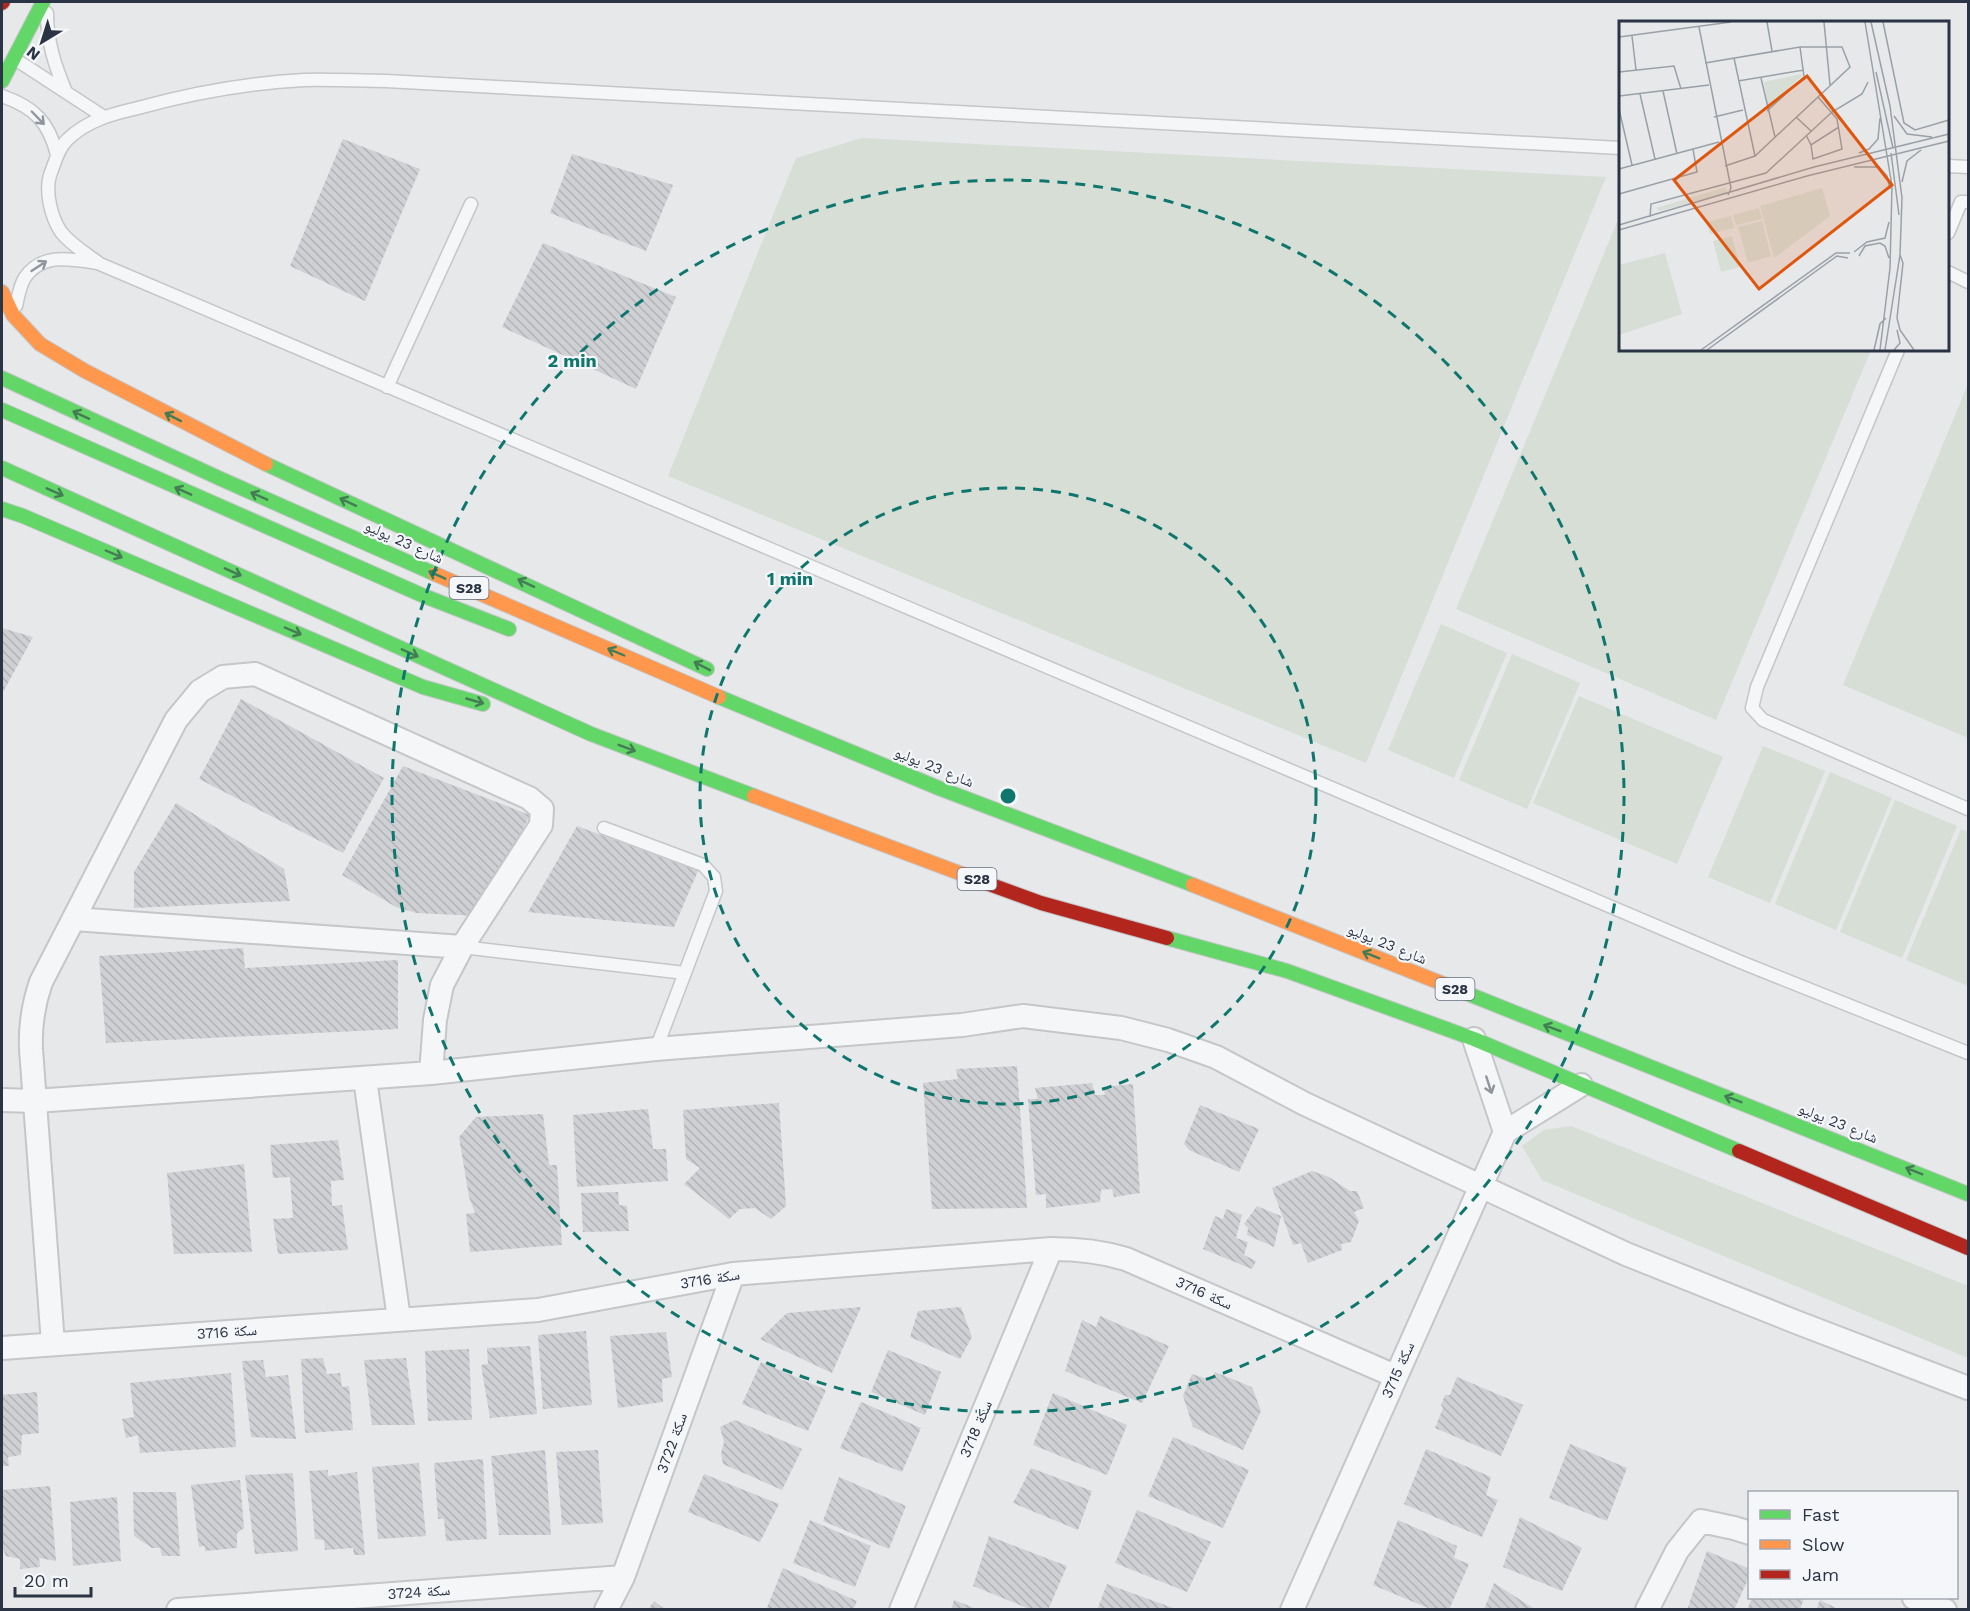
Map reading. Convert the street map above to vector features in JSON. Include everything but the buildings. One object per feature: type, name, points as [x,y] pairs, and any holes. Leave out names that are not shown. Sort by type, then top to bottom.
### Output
[{"type":"main road","points":[[2,81],[43,2]]},
{"type":"main road","points":[[2,292],[13,315],[40,344],[85,371],[248,455],[663,647],[714,673]]},
{"type":"main road","name":"شارع 23 يوليو","points":[[2,378],[442,577],[722,698],[941,789],[1275,916],[1968,1194]]},
{"type":"main road","points":[[2,410],[424,596],[524,635]]},
{"type":"main road","name":"S28","points":[[2,468],[591,734],[1041,903],[1287,970],[1474,1039],[1968,1248]]},
{"type":"main road","points":[[2,509],[423,687],[591,734]]},
{"type":"main road","points":[[690,700],[941,789]]},
{"type":"main road","points":[[797,715],[941,789]]},
{"type":"street","points":[[53,1344],[30,1026],[33,1004],[41,982],[176,720],[200,691],[223,677],[255,674],[529,798],[542,809],[541,825],[462,947],[442,985],[435,1020],[431,1073]]},
{"type":"street","points":[[74,919],[462,947]]},
{"type":"street","points":[[2,1100],[35,1101],[365,1079],[656,1049],[962,1025],[1023,1016],[1122,1028],[1168,1040],[1216,1057],[1305,1104],[1626,1254],[1968,1388]]},
{"type":"street","points":[[1474,1039],[1505,1132],[1581,1085]]},
{"type":"street","points":[[365,1079],[399,1319]]},
{"type":"street","name":"سكة 3715","points":[[1292,1610],[1505,1132]]},
{"type":"street","name":"سكة 3716","points":[[2,1348],[538,1310],[733,1274],[1051,1249],[1076,1249],[1104,1252],[1126,1258],[1395,1376]]},
{"type":"street","name":"سكة 3718","points":[[901,1610],[1051,1249]]},
{"type":"street","name":"سكة 3722","points":[[606,1610],[623,1577],[733,1274]]},
{"type":"street","points":[[1647,1610],[1677,1551],[1701,1521],[1748,1533]]},
{"type":"street","name":"سكة 3724","points":[[178,1610],[623,1577]]},
{"type":"street","points":[[1917,1599],[1945,1610]]},
{"type":"lane","points":[[48,2],[46,15],[49,42],[66,93]]},
{"type":"lane","points":[[14,58],[104,117]]},
{"type":"lane","points":[[1619,148],[386,81],[304,80],[171,98],[104,117],[84,126],[66,140],[57,155],[48,184],[50,209],[61,231],[79,249],[100,264],[1743,963],[1968,1053]]},
{"type":"lane","points":[[2,96],[25,105],[37,115],[47,127],[54,141],[57,155]]},
{"type":"lane","points":[[1949,166],[1968,167]]},
{"type":"lane","points":[[1949,228],[1960,202],[1968,202]]},
{"type":"lane","points":[[387,387],[471,204]]},
{"type":"lane","points":[[13,315],[23,280],[35,267],[49,260],[66,258],[100,264]]},
{"type":"lane","points":[[1949,273],[1968,282]]},
{"type":"lane","points":[[1898,351],[1756,687],[1752,708],[1763,720],[1968,809]]},
{"type":"lane","points":[[604,828],[703,865],[714,877],[716,891],[656,1049]]},
{"type":"lane","points":[[462,947],[685,973]]},
{"type":"shaded area","points":[[862,138],[1606,177],[1366,763],[668,476],[796,158]]},
{"type":"shaded area","points":[[1619,217],[1619,351],[1871,351],[1716,720],[1456,609]]},
{"type":"shaded area","points":[[1968,384],[1968,738],[1843,685]]},
{"type":"shaded area","points":[[1441,624],[1507,653],[1454,778],[1388,750]]},
{"type":"shaded area","points":[[1512,654],[1580,683],[1527,809],[1459,780]]},
{"type":"shaded area","points":[[1579,696],[1723,757],[1677,864],[1533,803]]},
{"type":"shaded area","points":[[1763,746],[1825,771],[1770,903],[1708,877]]},
{"type":"shaded area","points":[[1830,772],[1892,798],[1836,930],[1775,904]]},
{"type":"shaded area","points":[[1895,800],[1957,826],[1902,958],[1840,932]]},
{"type":"shaded area","points":[[1961,829],[1968,832],[1968,986],[1906,960]]},
{"type":"shaded area","points":[[1571,1126],[1968,1286],[1968,1358],[1542,1180],[1522,1146],[1544,1130]]},
{"type":"traffic: fast","points":[[2,81],[43,2]]},
{"type":"traffic: fast","points":[[2,378],[435,574]]},
{"type":"traffic: fast","points":[[2,410],[424,596],[509,629]]},
{"type":"traffic: fast","points":[[266,464],[707,669]]},
{"type":"traffic: fast","points":[[2,468],[591,734],[754,796]]},
{"type":"traffic: fast","points":[[2,509],[423,687],[483,704]]},
{"type":"traffic: fast","points":[[719,697],[941,789],[1193,885]]},
{"type":"traffic: fast","points":[[1167,938],[1287,971],[1474,1039],[1739,1151]]},
{"type":"traffic: fast","points":[[1446,985],[1968,1194]]},
{"type":"traffic: slow","points":[[2,292],[13,315],[40,344],[85,371],[266,464]]},
{"type":"traffic: slow","points":[[435,574],[719,697]]},
{"type":"traffic: slow","points":[[754,796],[986,883]]},
{"type":"traffic: slow","points":[[1193,885],[1446,985]]},
{"type":"traffic: jam","points":[[986,883],[1041,903],[1167,938]]},
{"type":"traffic: jam","points":[[1739,1151],[1968,1248]]}]
